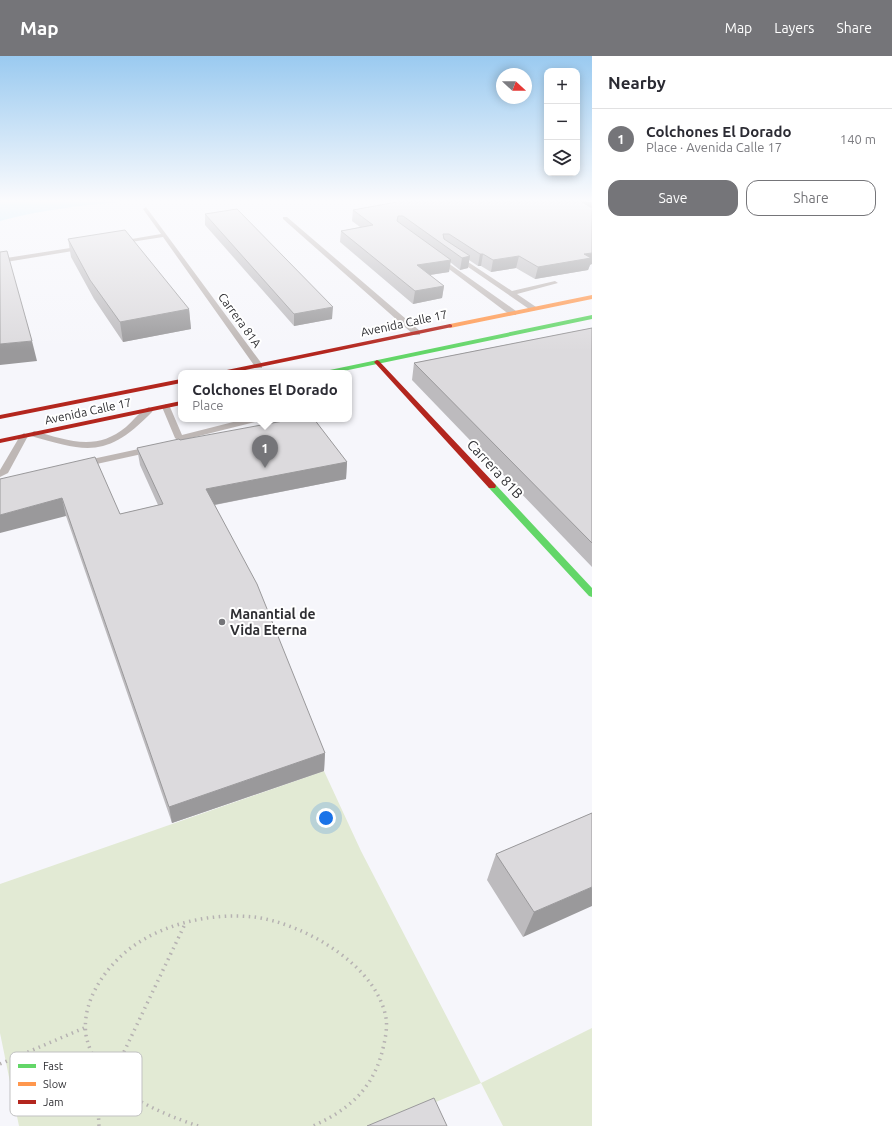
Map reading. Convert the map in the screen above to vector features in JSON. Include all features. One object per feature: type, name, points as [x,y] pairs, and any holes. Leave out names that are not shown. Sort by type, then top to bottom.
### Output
[{"type":"main road","name":"Avenida Calle 17","points":[[238,370],[592,297]]},
{"type":"main road","points":[[339,370],[592,317]]},
{"type":"main road","name":"Carrera 81B","points":[[377,362],[592,594]]},
{"type":"main road","name":"Avenida Calle 17","points":[[0,417],[178,382]]},
{"type":"main road","name":"Avenida Calle 17","points":[[0,441],[178,404]]},
{"type":"lane","points":[[0,261],[61,252]]},
{"type":"lane","name":"Carrera 81A","points":[[177,252],[260,366]]},
{"type":"lane","points":[[324,252],[417,333]]},
{"type":"lane","points":[[451,253],[535,309]]},
{"type":"lane","points":[[431,254],[513,313]]},
{"type":"lane","points":[[511,293],[555,283]]},
{"type":"lane","points":[[166,407],[179,438],[244,422]]},
{"type":"lane","points":[[34,434],[56,440],[101,444],[112,441],[136,423],[149,410]]},
{"type":"lane","points":[[0,474],[5,471],[24,436]]},
{"type":"lane","points":[[101,444],[108,458]]},
{"type":"lane","points":[[71,467],[148,450]]},
{"type":"path","points":[[90,1050],[84,1028],[90,1001],[101,979],[118,958],[135,944],[157,933],[185,924],[218,917],[256,917],[305,933],[328,944],[348,959],[364,974],[379,996],[386,1018],[384,1042],[377,1072],[360,1098],[334,1117],[313,1126]]},
{"type":"path","points":[[124,1052],[185,924]]},
{"type":"path","points":[[28,1052],[84,1028]]},
{"type":"path","points":[[0,1064],[10,1060]]},
{"type":"path","points":[[142,1102],[175,1119],[198,1126]]},
{"type":"path","points":[[97,1116],[98,1126]]},
{"type":"green space","points":[[324,771],[361,851],[481,1083],[379,1126],[19,1126],[17,1116],[142,1116],[142,1052],[10,1052],[10,1082],[0,1033],[0,884]]},
{"type":"green space","points":[[592,1028],[592,1126],[503,1126],[481,1083]]},
{"type":"building","points":[[0,252],[7,252],[32,341],[0,344]]},
{"type":"building","points":[[75,252],[143,252],[189,309],[120,322],[90,280]]},
{"type":"building","points":[[239,252],[279,252],[333,307],[294,314]]},
{"type":"building","points":[[367,252],[440,252],[451,260],[417,265],[444,286],[415,291]]},
{"type":"building","points":[[453,252],[464,252],[470,256],[462,258]]},
{"type":"building","points":[[477,252],[592,252],[584,254],[591,258],[538,267],[519,256],[493,260],[483,254]]},
{"type":"building","points":[[592,328],[592,543],[414,363]]},
{"type":"building","name":"Manantial de Vida Eterna","points":[[278,422],[316,422],[347,462],[206,489],[257,584],[325,753],[169,807],[62,498],[0,515],[0,479],[95,457],[120,514],[163,504],[137,448]]},
{"type":"building","points":[[592,813],[592,887],[534,912],[496,854]]},
{"type":"building","points":[[434,1098],[447,1126],[367,1126]]},
{"type":"traffic: fast","points":[[339,370],[592,317]]},
{"type":"traffic: fast","points":[[492,486],[592,594]]},
{"type":"traffic: slow","points":[[450,326],[592,297]]},
{"type":"traffic: jam","points":[[237,370],[450,326]]},
{"type":"traffic: jam","points":[[377,362],[492,486]]},
{"type":"traffic: jam","points":[[0,417],[178,382]]},
{"type":"traffic: jam","points":[[0,441],[178,404]]},
{"type":"place","name":"Colchones El Dorado","points":[[265,468]]},
{"type":"place","name":"Manantial de Vida Eterna","points":[[222,622]]}]
